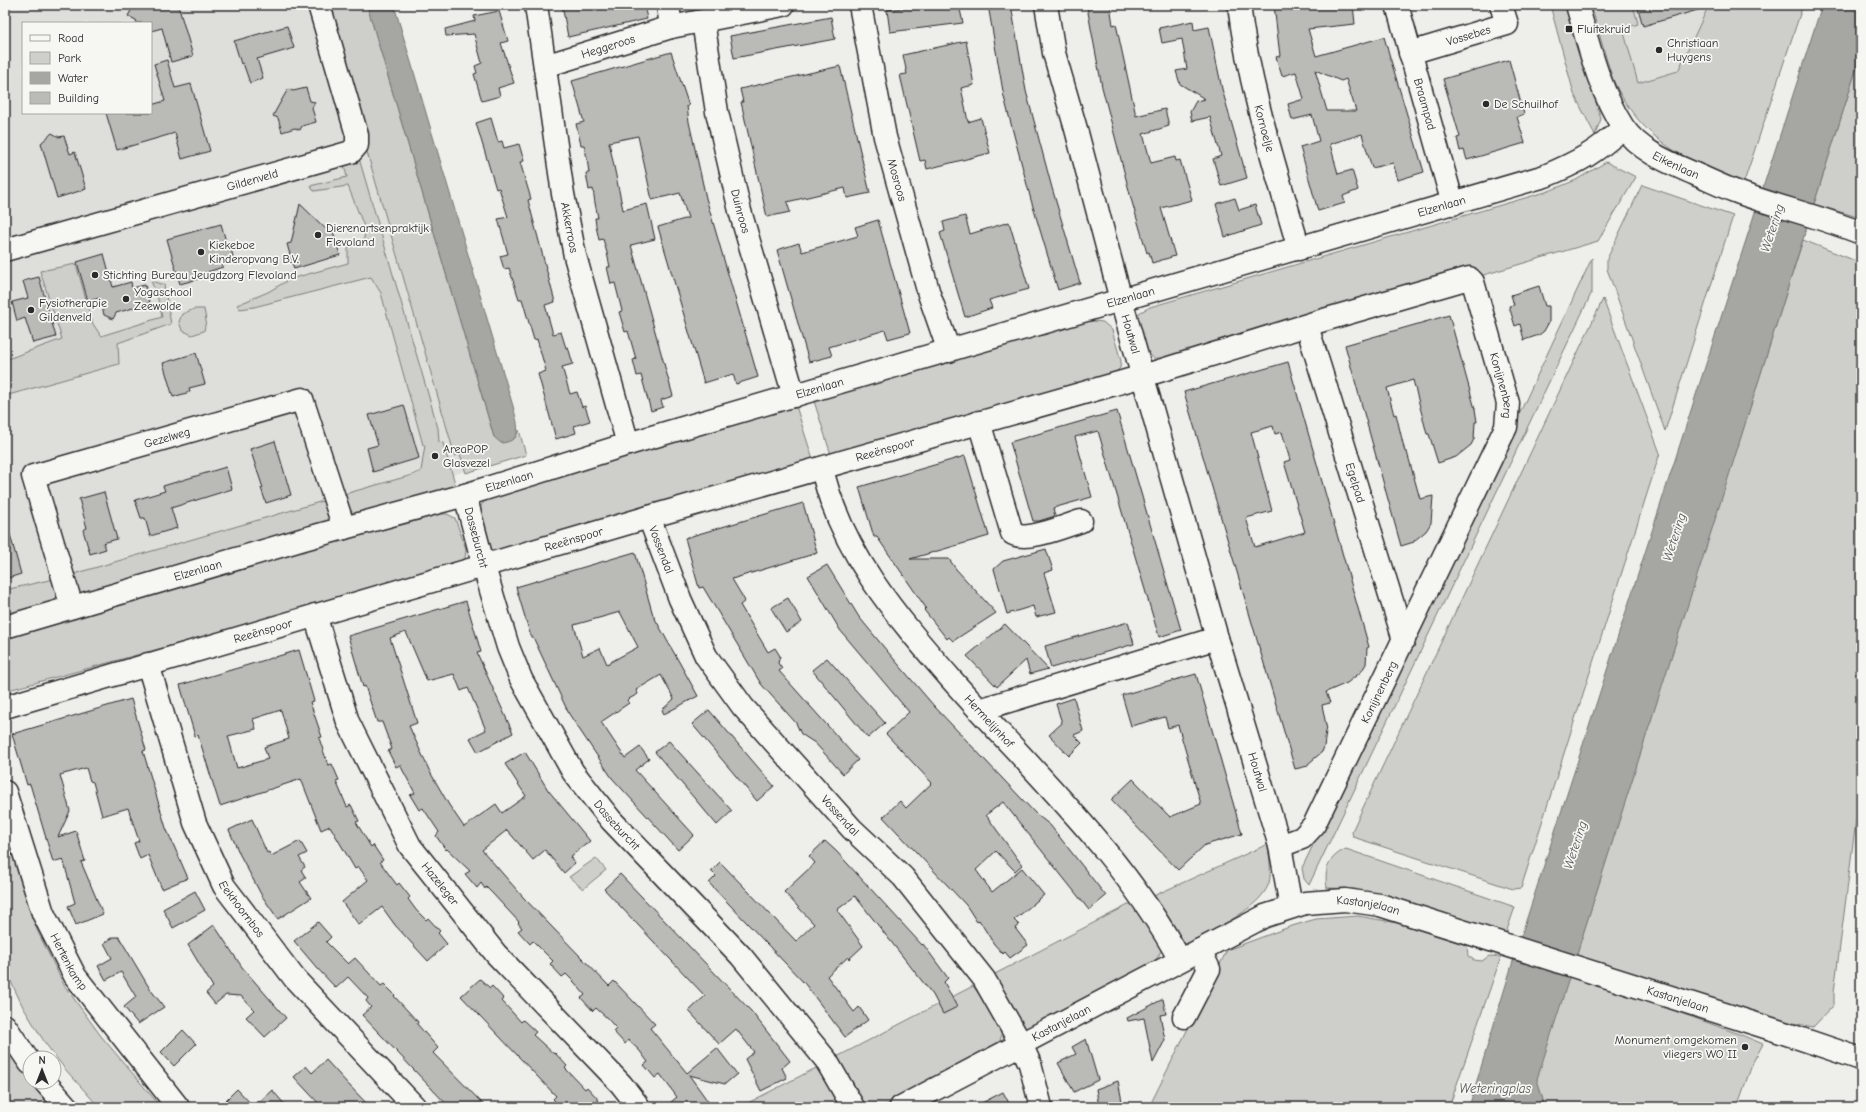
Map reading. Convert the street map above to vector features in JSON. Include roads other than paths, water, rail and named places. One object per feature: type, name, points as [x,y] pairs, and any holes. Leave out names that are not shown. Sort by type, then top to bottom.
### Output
[{"type":"street","name":"Gildenveld","points":[[5,250],[351,152],[357,145],[357,136],[319,5]]},
{"type":"street","name":"Akkerroos","points":[[536,5],[563,194],[575,256],[628,444]]},
{"type":"street","points":[[668,5],[671,27]]},
{"type":"street","name":"Heggeroos","points":[[545,66],[671,27],[783,5]]},
{"type":"street","name":"Mosroos","points":[[860,5],[885,137],[929,294],[949,351]]},
{"type":"street","name":"Houtwal","points":[[1046,5],[1054,53],[1076,129],[1121,300],[1217,638],[1280,846],[1291,907]]},
{"type":"street","name":"Kornoelje","points":[[1239,5],[1242,28],[1258,101],[1299,249]]},
{"type":"street","name":"Braampad","points":[[1397,5],[1453,204]]},
{"type":"street","name":"Vossebes","points":[[1410,53],[1507,24],[1502,5]]},
{"type":"street","name":"Eikenlaan","points":[[1577,5],[1592,56],[1606,95],[1623,128],[1639,145],[1669,162],[1737,192],[1841,225],[1861,233]]},
{"type":"street","name":"Duinroos","points":[[703,21],[717,112],[740,210],[794,396]]},
{"type":"street","name":"Elzenlaan","points":[[5,627],[344,528],[465,495],[628,444],[1545,176],[1576,163],[1600,148],[1623,128]]},
{"type":"street","name":"Konijnenberg","points":[[1143,376],[1462,279],[1469,278],[1473,282],[1508,403],[1506,427],[1314,825],[1302,838],[1280,846]]},
{"type":"street","name":"Egelpad","points":[[1307,326],[1404,640]]},
{"type":"street","name":"Reeënspoor","points":[[5,707],[315,615],[484,567],[649,517],[1143,376]]},
{"type":"street","name":"Gezelweg","points":[[72,607],[33,476],[302,399],[344,528]]},
{"type":"street","points":[[979,422],[1012,533],[1022,538],[1029,537],[1081,521]]},
{"type":"street","name":"Hermelijnhof","points":[[822,468],[828,492],[849,542],[904,625],[1092,835],[1136,889],[1166,935],[1180,960]]},
{"type":"street","name":"Dasseburcht","points":[[465,495],[484,567],[508,647],[521,679],[573,772],[611,820],[741,956],[826,1060],[852,1107]]},
{"type":"street","name":"Vossendal","points":[[649,517],[680,600],[706,656],[743,707],[852,829],[903,877],[984,979],[1021,1044],[1030,1064],[1041,1107]]},
{"type":"street","name":"Hazeleger","points":[[315,615],[348,722],[410,846],[496,954],[621,1084],[639,1107]]},
{"type":"street","points":[[979,710],[1217,638]]},
{"type":"street","name":"Eekhoornbos","points":[[148,664],[195,823],[224,886],[295,979],[415,1107]]},
{"type":"street","name":"Hertenkamp","points":[[5,792],[44,913],[74,976],[178,1107]]},
{"type":"street","name":"Kastanjelaan","points":[[902,1107],[1265,916],[1305,903],[1345,900],[1380,906],[1778,1031],[1861,1059]]},
{"type":"street","points":[[1184,1017],[1209,969],[1200,950]]},
{"type":"street","points":[[5,1026],[22,1051]]},
{"type":"street","points":[[53,1090],[68,1107]]},
{"type":"water","points":[[367,5],[394,5],[513,406],[518,430],[514,439],[509,442],[501,443],[494,437]]},
{"type":"water","points":[[1822,5],[1861,5],[1861,54],[1537,1079],[1545,1107],[1469,1107],[1514,958]]},
{"type":"place","name":"Fluitekruid","points":[[1569,29]]},
{"type":"place","name":"Christiaan Huygens","points":[[1659,50]]},
{"type":"place","name":"De Schuilhof","points":[[1486,104]]},
{"type":"place","name":"Dierenartsenpraktijk Flevoland","points":[[318,235]]},
{"type":"place","name":"Kiekeboe Kinderopvang B.V.","points":[[201,252]]},
{"type":"place","name":"Stichting Bureau Jeugdzorg Flevoland","points":[[95,275]]},
{"type":"place","name":"Yogaschool Zeewolde","points":[[126,299]]},
{"type":"place","name":"Fysiotherapie Gildenveld","points":[[31,310]]},
{"type":"place","name":"AreaPOP Glasvezel","points":[[435,456]]},
{"type":"place","name":"Monument omgekomen vliegers WO II","points":[[1745,1047]]},
{"type":"water label","name":"Wetering","points":[[1772,228]]},
{"type":"water label","name":"Wetering","points":[[1674,537]]},
{"type":"water label","name":"Wetering","points":[[1575,845]]},
{"type":"water label","name":"Weteringplas","points":[[1495,1088]]}]
